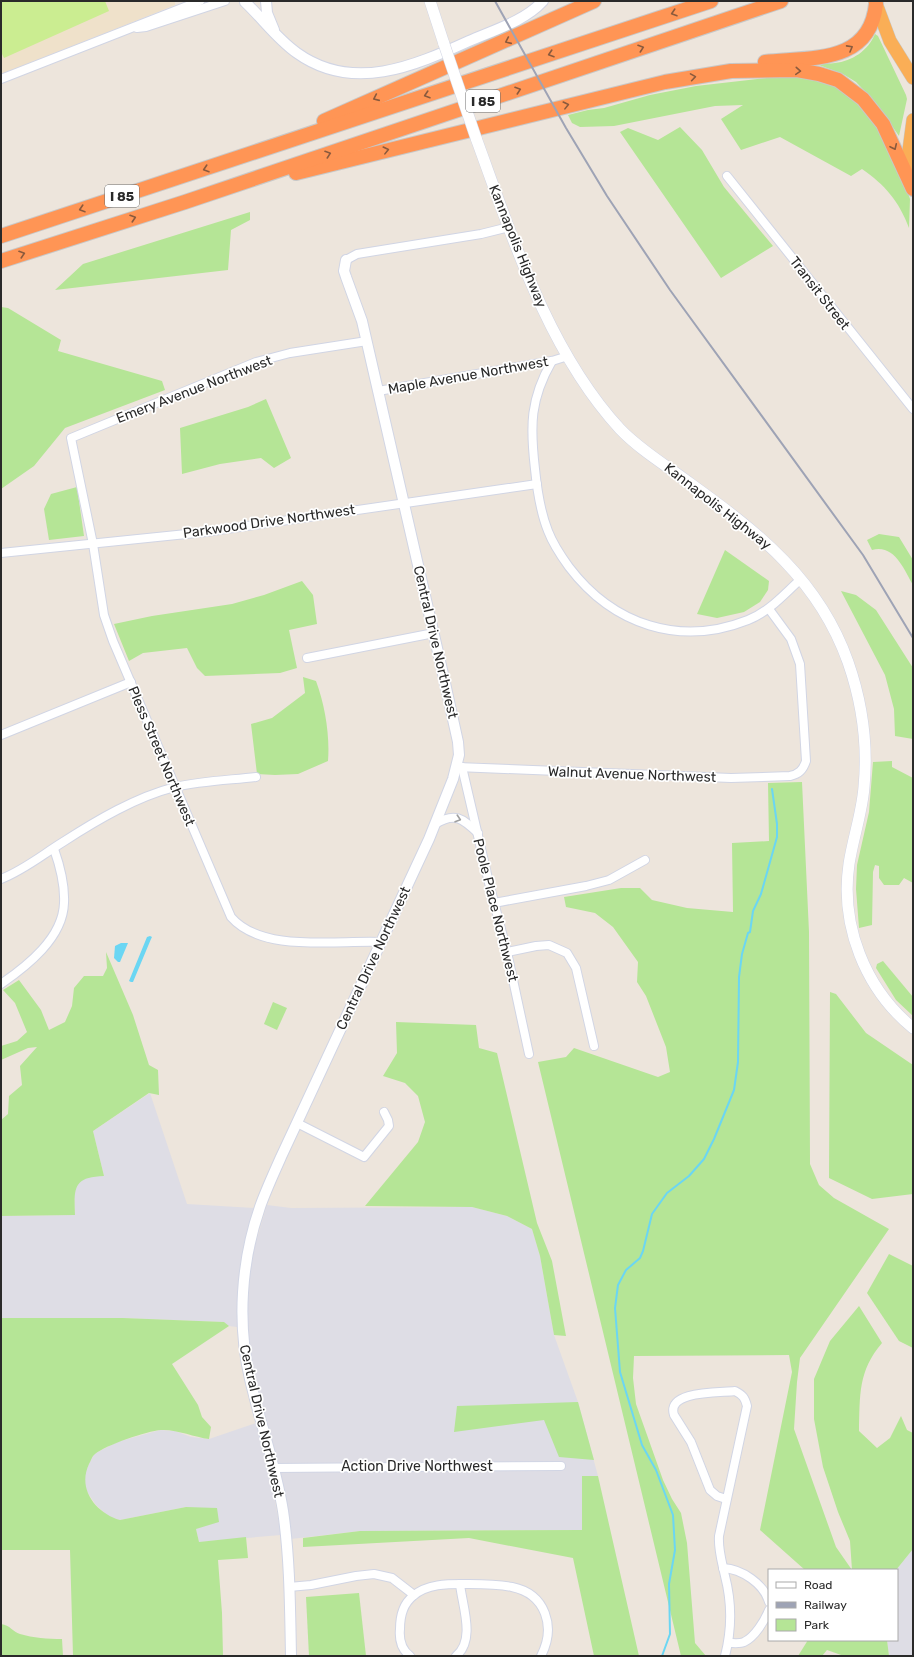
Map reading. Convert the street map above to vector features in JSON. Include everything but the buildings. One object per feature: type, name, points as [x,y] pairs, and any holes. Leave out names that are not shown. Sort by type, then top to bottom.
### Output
[{"type":"highway","points":[[243,157],[594,1]]},
{"type":"highway","name":"I 85","points":[[1,236],[711,1]]},
{"type":"highway","name":"I 85","points":[[1,261],[185,202],[781,1]]},
{"type":"highway","points":[[731,71],[742,64],[819,57],[848,50],[860,42],[869,32],[874,20],[876,2]]},
{"type":"highway","points":[[876,2],[890,41],[913,78]]},
{"type":"highway","points":[[185,202],[633,89],[731,71],[797,70],[830,77],[846,85],[863,99],[883,124],[913,189]]},
{"type":"highway","points":[[913,120],[909,150],[913,184]]},
{"type":"main road","name":"Kannapolis Highway","points":[[430,1],[476,138],[509,227],[538,296],[559,359],[623,432],[770,545],[801,579],[829,621],[840,643],[854,682],[862,720],[865,752],[864,786],[859,822],[849,865],[847,881],[848,910],[855,941],[867,971],[875,986],[894,1010],[913,1028]]},
{"type":"street","points":[[1,79],[134,28],[145,21],[200,1]]},
{"type":"street","points":[[134,28],[146,27],[225,1]]},
{"type":"street","points":[[244,1],[253,3],[260,1]]},
{"type":"street","points":[[244,1],[266,25],[274,30],[285,43],[298,54],[328,67],[363,74],[389,72],[430,59],[522,17],[544,1]]},
{"type":"street","points":[[266,1],[267,13],[274,30]]},
{"type":"street","name":"Transit Street","points":[[727,176],[913,409]]},
{"type":"street","points":[[346,260],[357,254],[481,234],[509,227]]},
{"type":"street","name":"Central Drive Northwest","points":[[291,1656],[289,1587],[283,1510],[250,1379],[243,1344],[243,1290],[250,1241],[260,1207],[297,1122],[460,767],[458,742],[362,321],[344,271],[346,260]]},
{"type":"street","name":"Emery Avenue Northwest","points":[[71,438],[256,362],[290,353],[366,341]]},
{"type":"street","points":[[559,359],[539,386],[531,424],[537,484],[544,520],[548,532],[560,554],[579,580],[594,595],[607,605],[632,620],[674,632],[692,632],[736,624],[749,620],[769,609],[801,579]]},
{"type":"street","name":"Maple Avenue Northwest","points":[[378,391],[559,359]]},
{"type":"street","name":"Pless Street Northwest","points":[[71,438],[93,544],[104,615],[230,917],[246,930],[266,938],[282,941],[380,942]]},
{"type":"street","name":"Parkwood Drive Northwest","points":[[1,553],[206,532],[404,502],[537,484]]},
{"type":"street","name":"Walnut Avenue Northwest","points":[[460,767],[731,778],[790,776],[797,774],[803,768],[806,761],[800,664],[791,639],[769,609]]},
{"type":"street","points":[[307,658],[434,633]]},
{"type":"street","points":[[1,736],[131,682]]},
{"type":"street","name":"Poole Place Northwest","points":[[460,767],[478,832],[494,903],[508,952],[529,1054]]},
{"type":"street","points":[[1,879],[15,874],[116,812],[149,796],[175,787],[256,777]]},
{"type":"street","points":[[435,824],[444,818],[456,817],[463,820],[478,832]]},
{"type":"street","points":[[1,984],[34,957],[55,931],[61,918],[64,904],[63,884],[54,849]]},
{"type":"street","points":[[494,903],[586,886],[609,880],[645,860]]},
{"type":"street","points":[[508,952],[536,946],[549,945],[567,953],[576,968],[594,1046]]},
{"type":"street","points":[[297,1122],[364,1157],[389,1126],[384,1112]]},
{"type":"street","points":[[725,1656],[729,1643],[731,1623],[730,1603],[719,1546],[726,1499],[747,1406],[745,1399],[741,1394],[735,1391],[688,1395],[674,1404],[672,1410],[691,1442],[710,1490],[717,1496],[726,1499]]},
{"type":"street","name":"Action Drive Northwest","points":[[273,1468],[561,1466]]},
{"type":"street","points":[[723,1568],[734,1568],[745,1574],[768,1596]]},
{"type":"street","points":[[289,1587],[311,1585],[374,1574],[392,1578],[414,1595]]},
{"type":"street","points":[[456,1656],[466,1641],[467,1631],[460,1584]]},
{"type":"street","points":[[410,1656],[402,1647],[400,1637],[400,1620],[406,1605],[414,1595],[429,1587],[460,1584],[486,1584],[512,1587],[535,1599],[542,1607],[547,1622],[548,1638],[541,1656]]},
{"type":"street","points":[[729,1643],[743,1643],[750,1638],[768,1612]]},
{"type":"shaded area","points":[[1,1],[175,1],[175,5],[1,75]]},
{"type":"shaded area","points":[[150,1093],[187,1204],[254,1208],[240,1265],[237,1327],[229,1326],[224,1322],[123,1318],[1,1318],[1,1216],[75,1215],[74,1191],[80,1180],[92,1176],[104,1176],[93,1131]]},
{"type":"shaded area","points":[[267,1205],[291,1208],[472,1207],[507,1216],[532,1229],[540,1256],[554,1335],[578,1402],[598,1476],[582,1476],[582,1530],[360,1531],[291,1539],[277,1459],[250,1357],[246,1317],[252,1256]]},
{"type":"shaded area","points":[[256,1423],[269,1469],[281,1535],[199,1542],[196,1529],[186,1507],[120,1520],[109,1517],[96,1505],[84,1487],[85,1472],[94,1454],[117,1442],[160,1430],[175,1431],[191,1437],[209,1439]]},
{"type":"shaded area","points":[[913,1549],[913,1656],[889,1656],[887,1641],[898,1641],[897,1569]]},
{"type":"green space","points":[[1,1],[105,1],[109,11],[4,58],[1,52]]},
{"type":"green space","points":[[875,34],[878,36],[907,99],[899,136],[876,103],[856,82],[843,74],[819,65],[841,62],[859,54],[872,40]]},
{"type":"green space","points":[[794,75],[825,79],[867,103],[902,175],[910,199],[909,228],[901,210],[890,194],[878,181],[862,169],[851,176],[780,137],[741,150],[721,119],[743,105],[715,106],[614,126],[580,127],[572,123],[568,115],[604,108],[650,95],[696,86]]},
{"type":"green space","points":[[680,127],[702,150],[724,187],[773,246],[721,278],[620,132],[628,128],[658,140]]},
{"type":"green space","points":[[250,212],[250,220],[231,230],[228,270],[55,290],[83,264]]},
{"type":"green space","points":[[1,307],[8,308],[61,340],[58,351],[162,381],[165,390],[65,428],[34,466],[1,489]]},
{"type":"green space","points":[[266,399],[291,458],[274,468],[261,458],[220,464],[182,474],[180,428],[248,407]]},
{"type":"green space","points":[[77,487],[84,536],[49,540],[44,509],[51,494]]},
{"type":"green space","points":[[879,534],[899,537],[913,560],[913,585],[893,554],[880,549],[872,550],[867,540]]},
{"type":"green space","points":[[725,550],[769,581],[768,590],[760,602],[744,612],[717,618],[697,614]]},
{"type":"green space","points":[[302,581],[313,595],[317,624],[289,630],[297,668],[280,673],[205,676],[197,668],[187,648],[143,653],[129,661],[114,624],[152,616],[232,604],[264,595]]},
{"type":"green space","points":[[841,591],[856,595],[876,610],[913,668],[913,739],[895,736],[894,709],[885,675]]},
{"type":"green space","points":[[303,677],[316,681],[319,690],[327,731],[328,761],[298,774],[257,774],[251,724],[272,718],[305,693]]},
{"type":"green space","points":[[892,761],[892,767],[913,778],[913,883],[904,878],[899,885],[884,885],[879,878],[879,866],[875,865],[873,872],[872,925],[859,928],[856,889],[857,865],[869,812],[873,762]]},
{"type":"green space","points":[[802,782],[809,932],[810,1164],[819,1185],[834,1198],[889,1229],[800,1358],[797,1382],[794,1429],[836,1547],[851,1569],[804,1569],[760,1530],[792,1372],[789,1355],[634,1356],[633,1378],[636,1404],[663,1480],[681,1513],[687,1543],[695,1643],[706,1656],[681,1656],[538,1062],[566,1057],[574,1048],[658,1077],[670,1072],[666,1047],[646,996],[637,982],[638,962],[613,927],[595,913],[566,907],[564,897],[621,888],[640,888],[652,900],[687,908],[733,912],[732,843],[769,841],[768,783]]},
{"type":"green space","points":[[106,952],[133,1015],[149,1065],[158,1070],[159,1095],[149,1093],[93,1131],[104,1176],[86,1179],[78,1186],[75,1198],[75,1215],[1,1216],[1,1120],[8,1114],[9,1096],[22,1085],[20,1066],[37,1047],[28,1048],[1,1060],[1,1046],[17,1041],[27,1032],[15,1003],[3,990],[19,980],[41,1010],[49,1030],[65,1022],[72,1006],[74,988],[84,976],[103,976],[107,968]]},
{"type":"green space","points":[[883,961],[913,997],[913,1016],[896,1000],[876,968],[877,964]]},
{"type":"green space","points":[[830,992],[836,994],[866,1033],[913,1065],[913,1194],[872,1199],[829,1178]]},
{"type":"green space","points":[[273,1002],[287,1008],[277,1030],[264,1024]]},
{"type":"green space","points":[[396,1022],[476,1025],[479,1048],[497,1053],[537,1223],[552,1261],[566,1336],[554,1335],[540,1256],[532,1229],[507,1216],[472,1207],[365,1206],[418,1142],[425,1122],[418,1096],[405,1083],[383,1076],[397,1053]]},
{"type":"green space","points":[[889,1254],[913,1266],[913,1348],[899,1341],[867,1293]]},
{"type":"green space","points":[[859,1306],[882,1343],[874,1353],[864,1374],[860,1395],[859,1431],[877,1448],[890,1438],[901,1416],[907,1430],[913,1433],[913,1549],[897,1569],[852,1569],[850,1541],[838,1512],[823,1467],[814,1419],[814,1379],[830,1341]]},
{"type":"green space","points":[[1,1318],[123,1318],[224,1322],[229,1326],[172,1364],[198,1405],[202,1417],[211,1427],[209,1439],[173,1431],[161,1430],[127,1439],[100,1450],[92,1457],[86,1473],[85,1482],[87,1491],[96,1506],[111,1517],[120,1520],[186,1507],[217,1508],[219,1522],[196,1529],[199,1542],[246,1537],[248,1558],[218,1560],[222,1613],[223,1656],[73,1656],[70,1550],[1,1550]]},
{"type":"green space","points":[[578,1402],[594,1460],[559,1457],[544,1420],[454,1432],[457,1406]]},
{"type":"green space","points":[[582,1476],[598,1476],[639,1656],[594,1656],[573,1558],[469,1538],[303,1547],[303,1538],[360,1531],[582,1530]]},
{"type":"green space","points":[[359,1593],[366,1656],[309,1656],[306,1597]]},
{"type":"green space","points":[[1,1624],[25,1635],[41,1638],[62,1639],[63,1656],[1,1656]]},
{"type":"green space","points":[[807,1641],[887,1641],[889,1656],[844,1656],[827,1650],[822,1656],[798,1656]]},
{"type":"water","points":[[147,937],[152,937],[133,982],[131,982],[129,981]]},
{"type":"water","points":[[121,943],[128,943],[120,962],[118,962],[114,958],[115,946]]},
{"type":"waterway","points":[[662,1656],[670,1634],[669,1584],[675,1550],[673,1515],[656,1470],[642,1445],[620,1372],[615,1308],[618,1285],[626,1270],[640,1258],[652,1214],[667,1193],[689,1176],[704,1159],[734,1090],[738,1062],[739,977],[742,954],[748,933],[750,932],[753,911],[761,894],[777,837],[777,824],[772,789]]},
{"type":"railway","points":[[495,1],[566,128],[607,196],[670,290],[863,555],[913,638]]}]
